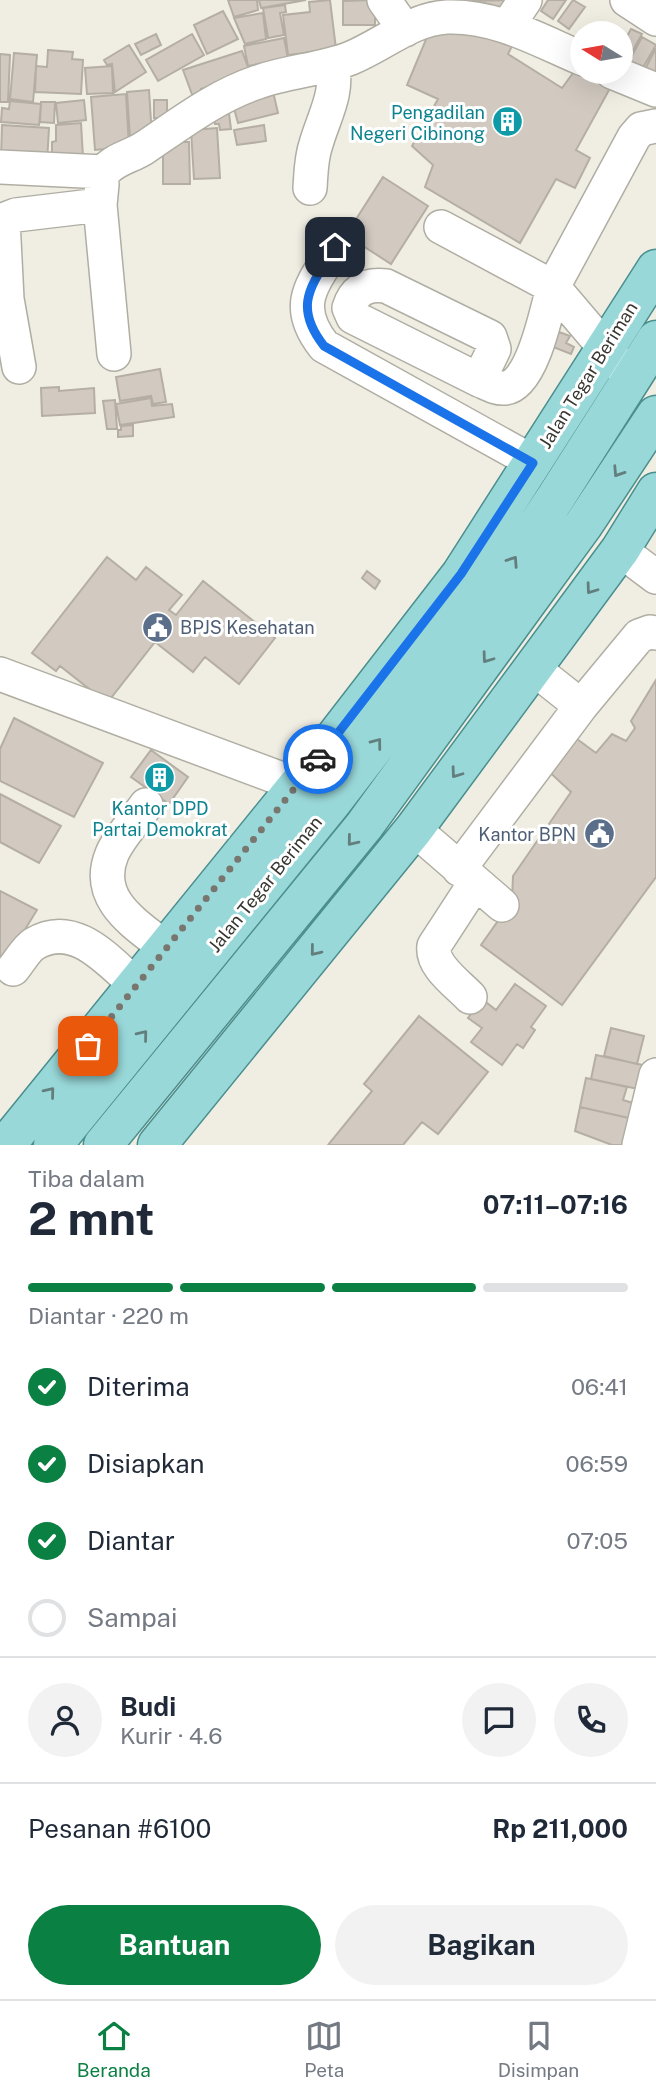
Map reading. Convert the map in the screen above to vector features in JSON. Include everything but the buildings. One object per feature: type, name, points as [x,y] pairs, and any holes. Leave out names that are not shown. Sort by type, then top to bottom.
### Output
[{"type":"main road","name":"Jalan Tegar Beriman","points":[[6,1145],[144,930],[298,785],[461,574],[656,269]]},
{"type":"main road","name":"Jalan Tegar Beriman","points":[[53,1145],[333,800],[491,595],[656,340]]},
{"type":"main road","points":[[103,1145],[364,826],[569,545],[656,415]]},
{"type":"main road","points":[[157,1145],[414,830],[620,550],[656,492]]},
{"type":"street","points":[[384,0],[405,30]]},
{"type":"street","points":[[627,0],[656,19]]},
{"type":"street","points":[[114,354],[100,205],[104,172],[111,163],[135,154],[200,109],[231,93],[258,82],[332,64],[371,49],[431,19],[516,13],[570,50]]},
{"type":"street","points":[[310,188],[315,147],[333,96],[335,76],[332,64]]},
{"type":"street","points":[[634,81],[656,90]]},
{"type":"street","points":[[479,380],[494,349],[490,337],[386,286],[372,284],[361,289],[352,298],[349,308],[353,317],[479,380],[505,388],[514,385],[530,365],[553,287],[634,136],[640,129],[656,127]]},
{"type":"street","points":[[0,167],[104,172]]},
{"type":"street","points":[[19,367],[7,299],[2,220],[16,215],[100,205]]},
{"type":"street","points":[[441,227],[553,287],[631,378]]},
{"type":"street","points":[[335,247],[308,292],[307,312],[312,330],[324,346],[533,463]]},
{"type":"street","points":[[401,342],[421,302]]},
{"type":"street","points":[[620,550],[656,578]]},
{"type":"street","points":[[470,997],[447,973],[433,952],[467,876],[581,706],[639,636],[656,633]]},
{"type":"street","points":[[533,668],[581,706]]},
{"type":"street","points":[[0,674],[298,785]]},
{"type":"street","points":[[144,930],[113,901],[107,874],[113,852],[146,805]]},
{"type":"street","points":[[414,830],[502,905]]},
{"type":"street","points":[[13,970],[32,945],[50,938],[76,938],[119,970]]},
{"type":"street","points":[[639,1145],[656,1075]]},
{"type":"way so far","points":[[88,1046],[318,759]]},
{"type":"place","name":"Pengadilan Negeri Cibinong","points":[[508,122]]},
{"type":"place","name":"BPJS Kesehatan","points":[[157,627]]},
{"type":"place","name":"Kantor DPD Partai Demokrat","points":[[160,777]]},
{"type":"place","name":"Kantor BPN","points":[[599,834]]},
{"type":"route","points":[[318,759],[461,574],[533,463],[324,346],[312,330],[307,312],[308,292],[335,247]]}]
